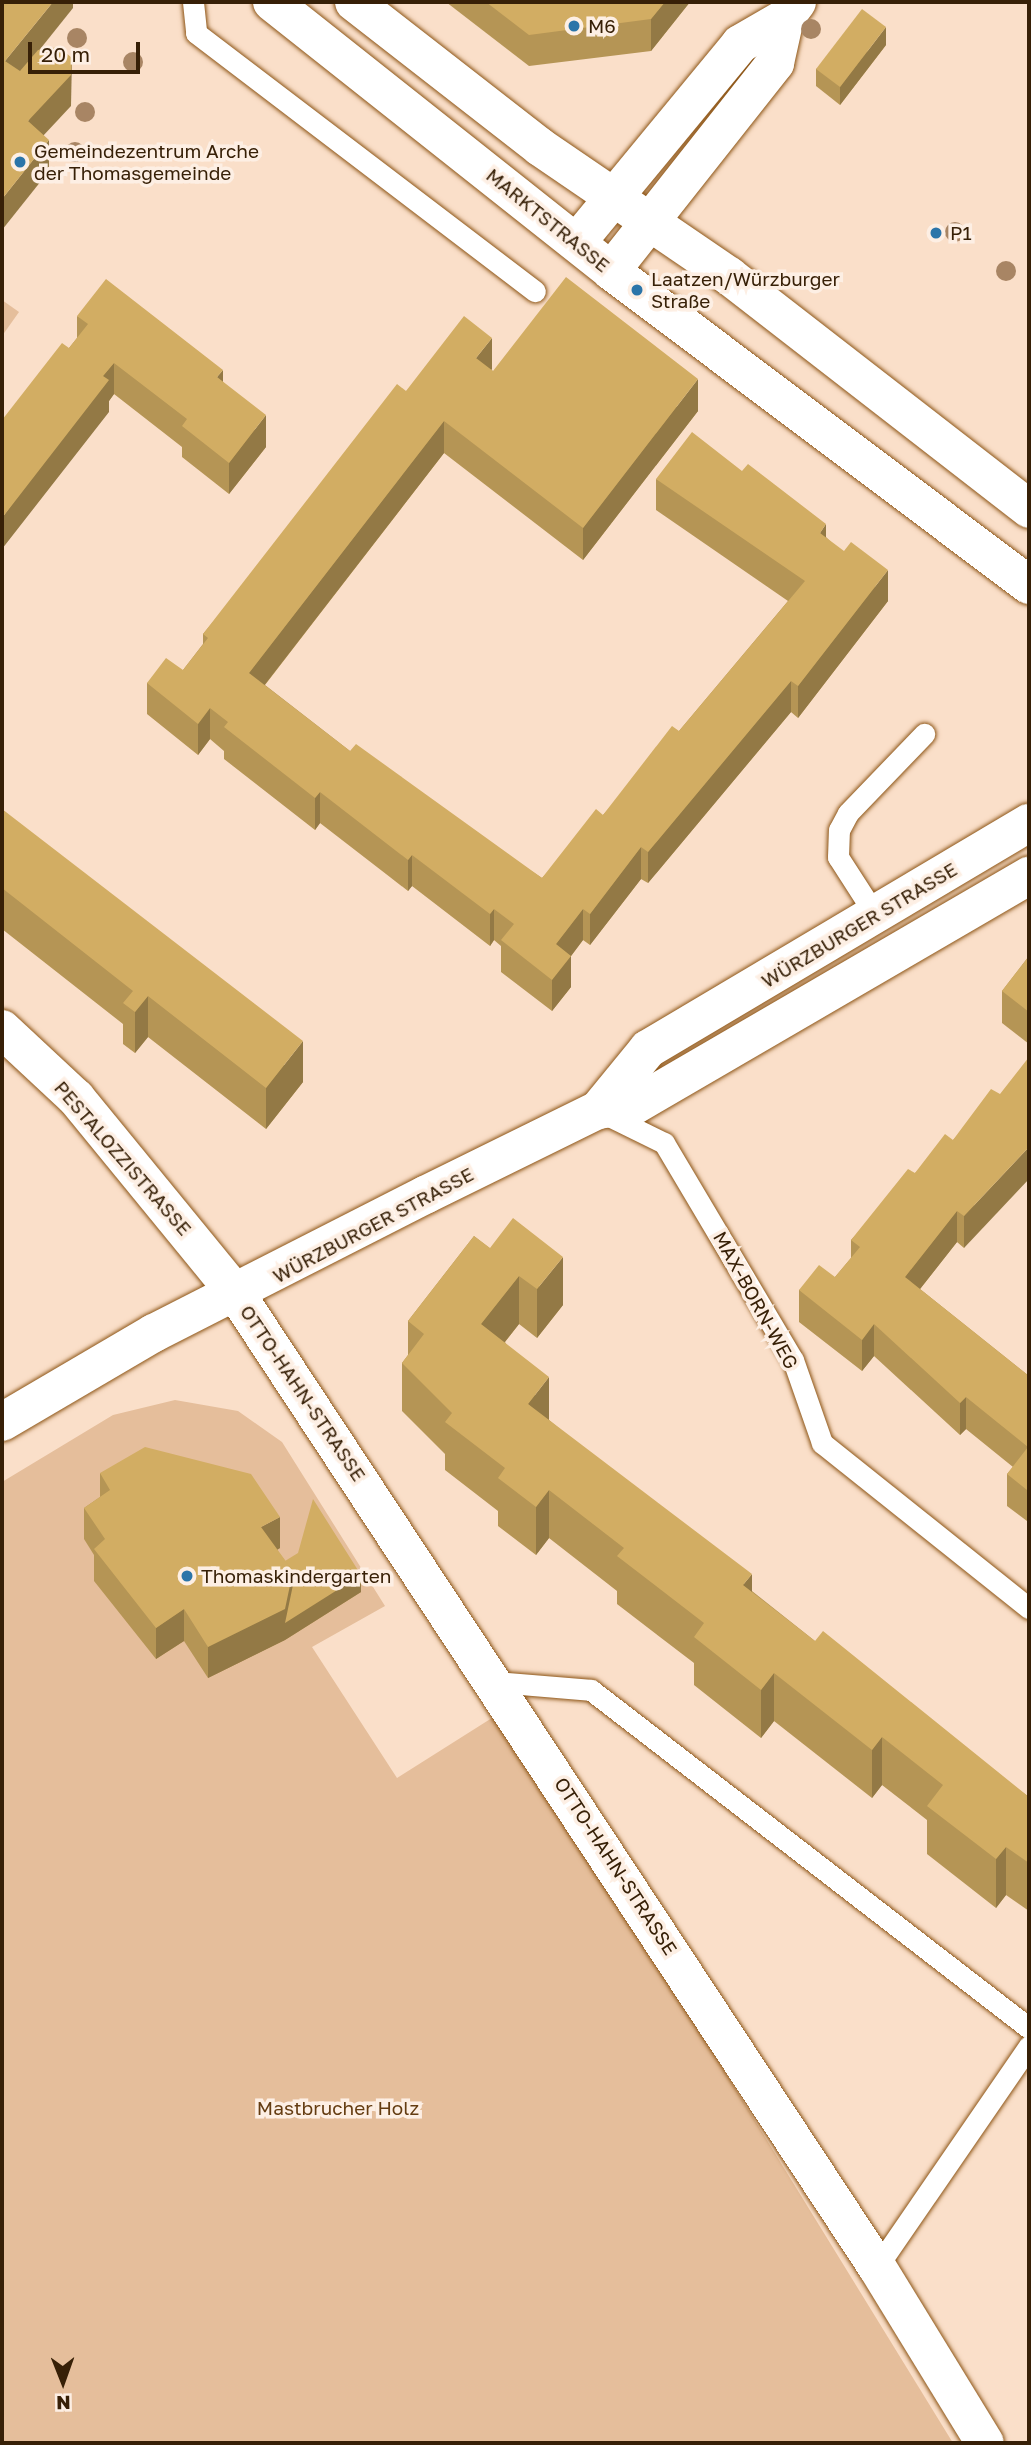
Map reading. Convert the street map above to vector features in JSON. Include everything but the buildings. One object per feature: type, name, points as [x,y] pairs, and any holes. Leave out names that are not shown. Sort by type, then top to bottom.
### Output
[{"type":"street","name":"MARKTSTRASSE","points":[[272,2],[611,271],[1029,585]]},
{"type":"street","points":[[354,2],[540,147],[614,194],[1029,509]]},
{"type":"street","points":[[577,242],[740,44],[791,10]]},
{"type":"street","points":[[611,271],[653,223],[775,63],[791,10]]},
{"type":"street","name":"WÜRZBURGER STRASSE","points":[[598,1110],[648,1049],[1029,823]]},
{"type":"street","name":"WÜRZBURGER STRASSE","points":[[2,1422],[154,1333],[237,1295],[598,1110],[635,1105],[1029,876]]},
{"type":"street","name":"PESTALOZZISTRASSE","points":[[2,1028],[76,1098],[237,1295]]},
{"type":"street","name":"OTTO-HAHN-STRASSE","points":[[237,1295],[496,1682],[877,2267],[985,2443]]},
{"type":"lane","points":[[193,2],[196,33],[534,291]]},
{"type":"lane","points":[[876,916],[838,857],[839,830],[924,734]]},
{"type":"lane","name":"MAX-BORN-WEG","points":[[598,1110],[664,1143],[793,1360],[822,1443],[1029,1608]]},
{"type":"lane","points":[[496,1682],[591,1690],[1029,2028]]},
{"type":"lane","points":[[877,2267],[1029,2046]]},
{"type":"green space","points":[[2,300],[19,312],[2,336]]},
{"type":"green space","name":"Mastbrucher Holz","points":[[175,1400],[238,1411],[282,1442],[385,1606],[312,1647],[397,1778],[503,1711],[953,2443],[2,2443],[2,1482],[113,1415]]},
{"type":"place","name":"M6","points":[[574,26]]},
{"type":"place","name":"Gemeindezentrum Arche der Thomasgemeinde","points":[[20,162]]},
{"type":"place","name":"P1","points":[[936,233]]},
{"type":"place","name":"Laatzen/Würzburger Straße","points":[[637,290]]},
{"type":"place","name":"Thomaskindergarten","points":[[187,1576]]}]
